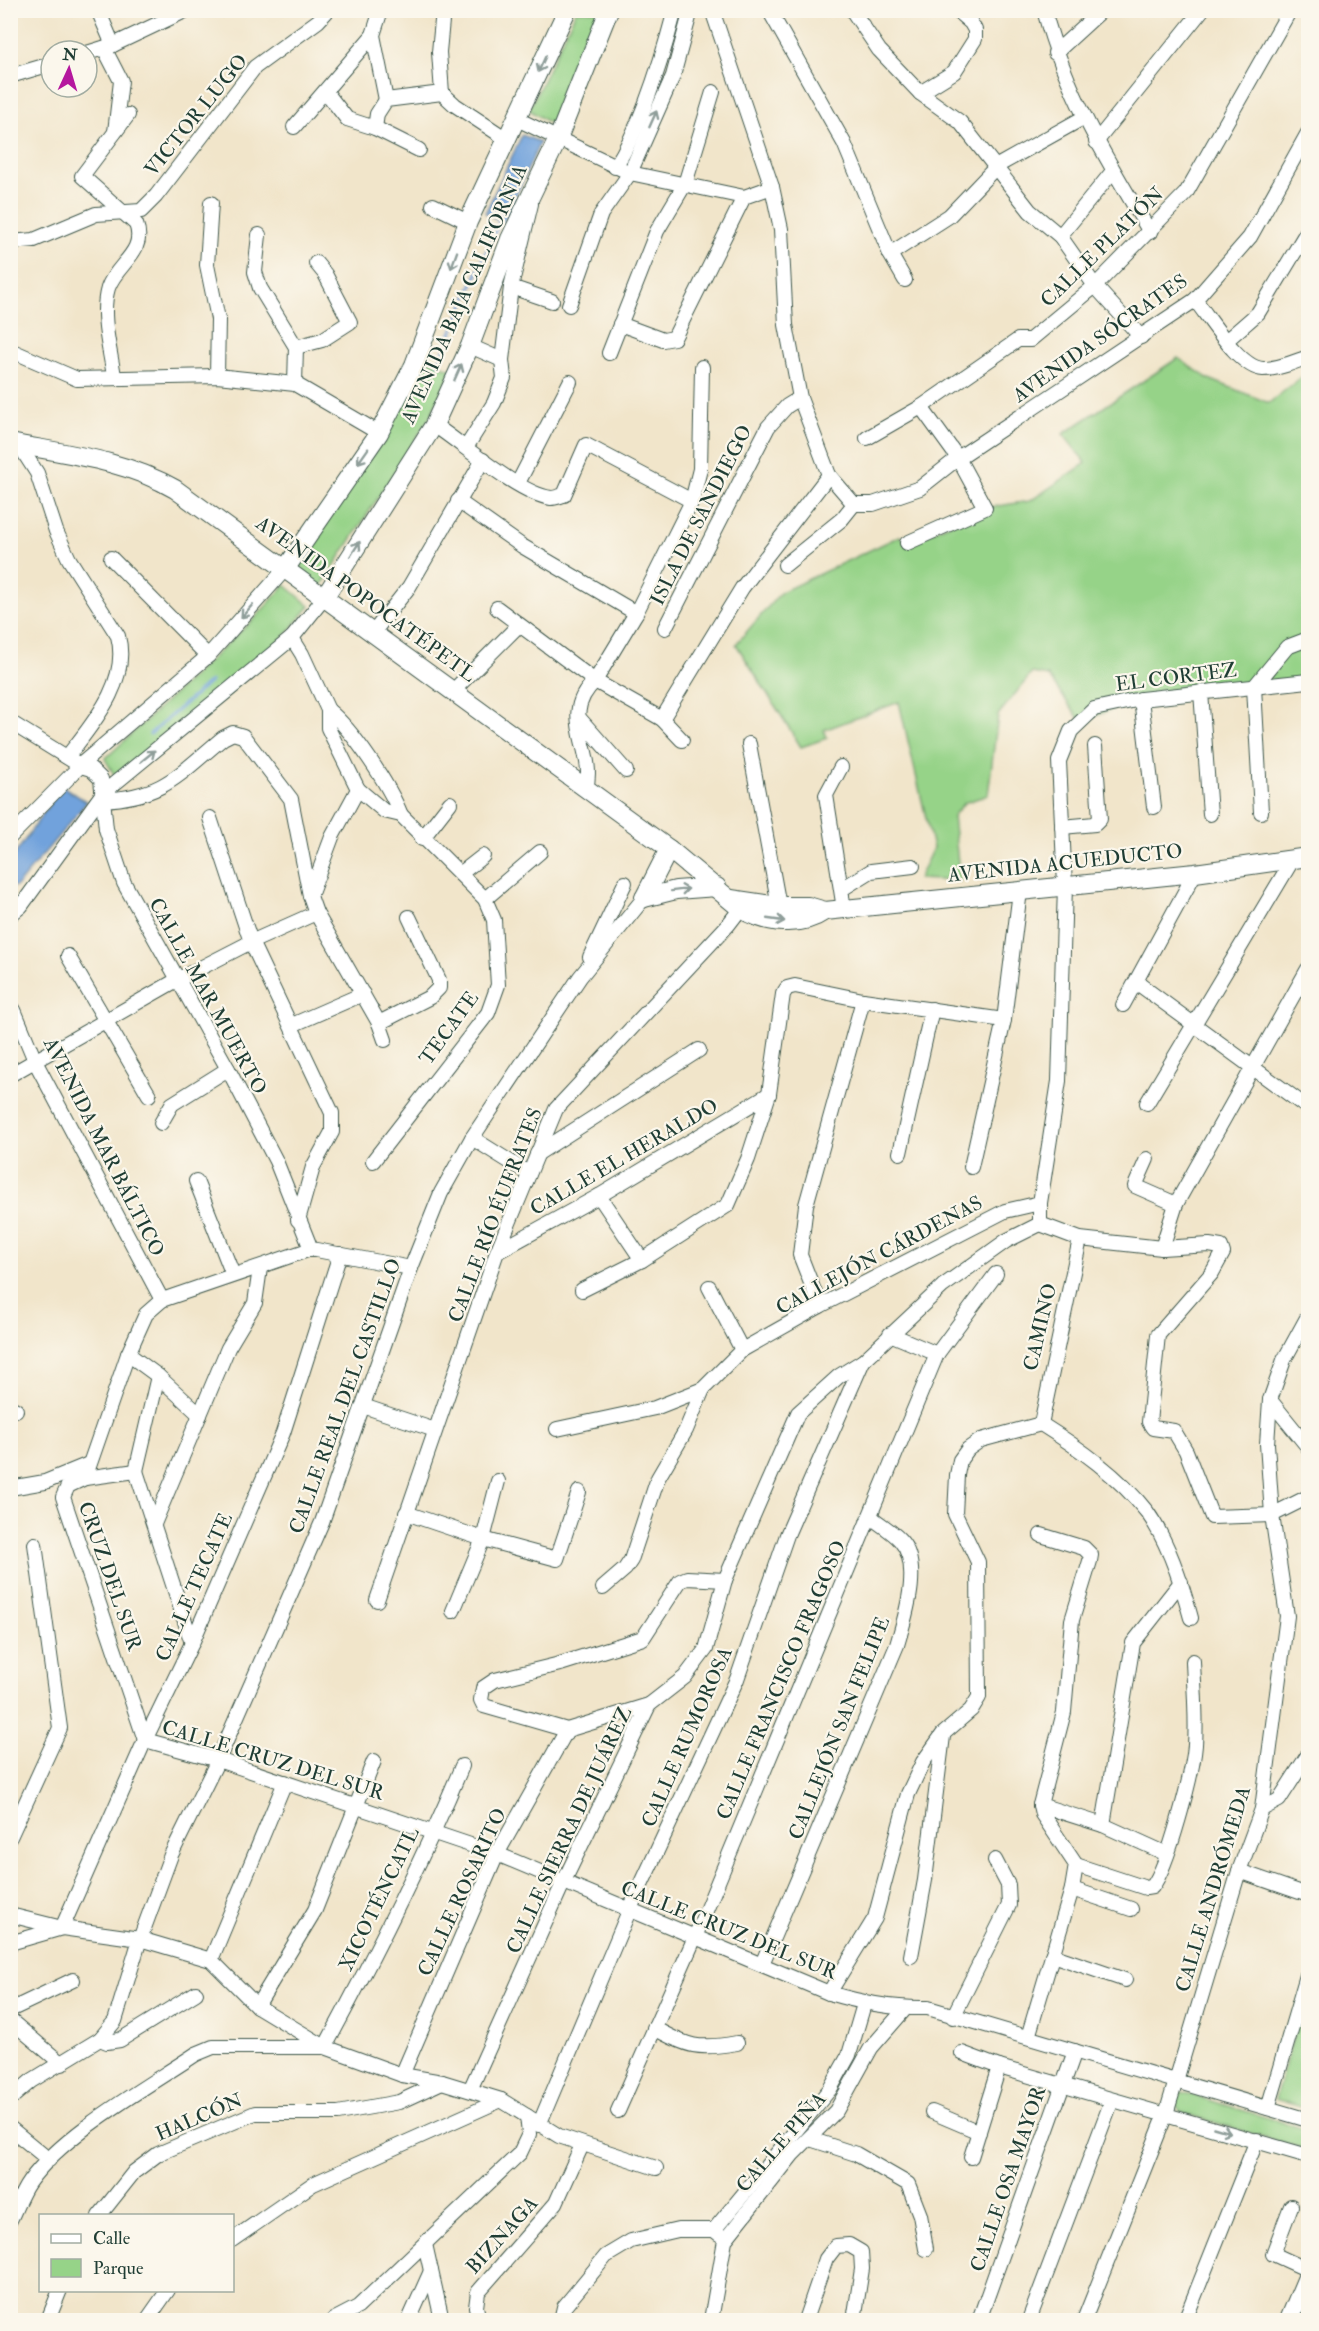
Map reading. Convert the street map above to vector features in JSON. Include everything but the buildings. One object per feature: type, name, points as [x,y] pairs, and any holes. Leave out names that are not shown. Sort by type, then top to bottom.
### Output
[{"type":"main road","name":"AVENIDA BAJA CALIFORNIA","points":[[286,568],[379,434],[414,365],[468,222],[505,138],[517,119],[567,10]]},
{"type":"main road","name":"AVENIDA BAJA CALIFORNIA","points":[[324,598],[434,425],[470,346],[510,239],[557,141],[609,10]]},
{"type":"main road","name":"AVENIDA POPOCATÉPETL","points":[[15,444],[130,468],[153,476],[222,521],[372,634],[669,849]]},
{"type":"main road","name":"AVENIDA ACUEDUCTO","points":[[669,849],[753,916],[780,922],[810,921],[825,911]]},
{"type":"main road","points":[[644,898],[669,849]]},
{"type":"main road","name":"AVENIDA ACUEDUCTO","points":[[739,903],[808,906],[825,911],[1195,873],[1301,858]]},
{"type":"main road","points":[[644,898],[676,890],[717,887]]},
{"type":"main road","points":[[1289,2320],[1308,2275]]},
{"type":"street","points":[[98,10],[108,47],[121,81],[115,132]]},
{"type":"street","points":[[99,50],[187,10]]},
{"type":"street","name":"VICTOR LUGO","points":[[120,211],[141,211],[255,67],[318,21],[328,10]]},
{"type":"street","points":[[294,127],[373,35],[381,10]]},
{"type":"street","points":[[443,10],[439,52],[442,93],[455,105],[505,138]]},
{"type":"street","points":[[615,167],[626,151],[665,50],[675,10]]},
{"type":"street","points":[[569,305],[601,214],[630,173],[673,76],[691,10]]},
{"type":"street","points":[[712,10],[772,187],[781,229],[786,325],[800,398],[829,475],[854,504],[842,519],[785,565]]},
{"type":"street","points":[[770,10],[844,143],[890,254],[905,280]]},
{"type":"street","points":[[852,10],[879,50],[920,93],[960,122],[997,166],[1030,212],[1060,236],[1095,286],[1141,337]]},
{"type":"street","points":[[920,93],[954,72],[975,39],[975,30],[956,10]]},
{"type":"street","points":[[1044,10],[1055,53],[1083,118],[1150,232]]},
{"type":"street","points":[[1055,53],[1102,10]]},
{"type":"street","points":[[1096,142],[1202,10]]},
{"type":"street","name":"CALLE PLATÓN","points":[[867,438],[921,407],[1018,340],[1030,340],[1095,286],[1150,232],[1186,193],[1290,10]]},
{"type":"street","points":[[373,35],[386,100],[377,114],[375,128]]},
{"type":"street","points":[[10,76],[39,68]]},
{"type":"street","points":[[326,92],[346,119],[375,128],[419,150]]},
{"type":"street","points":[[609,353],[657,231],[685,184],[713,92]]},
{"type":"street","points":[[386,100],[442,93]]},
{"type":"street","points":[[114,376],[104,304],[109,285],[139,244],[140,233],[136,224],[82,176],[128,115]]},
{"type":"street","points":[[890,254],[949,216],[997,166],[1083,118]]},
{"type":"street","points":[[517,119],[557,141],[630,173],[744,196],[772,187]]},
{"type":"street","name":"AVENIDA SÓCRATES","points":[[854,504],[873,504],[920,488],[958,458],[1195,300],[1250,237],[1308,133]]},
{"type":"street","points":[[1060,236],[1113,171]]},
{"type":"street","points":[[467,446],[494,403],[504,378],[502,360],[511,287],[529,217],[532,190]]},
{"type":"street","points":[[620,324],[663,340],[674,338],[744,196]]},
{"type":"street","points":[[211,202],[207,265],[218,319],[217,376]]},
{"type":"street","points":[[433,205],[468,222]]},
{"type":"street","points":[[10,242],[34,240],[96,214],[120,211]]},
{"type":"street","points":[[1227,340],[1258,313],[1308,230]]},
{"type":"street","points":[[259,235],[255,272],[260,288],[296,347],[295,384]]},
{"type":"street","points":[[296,347],[322,340],[350,322],[325,274],[316,263]]},
{"type":"street","points":[[511,287],[552,301]]},
{"type":"street","points":[[1195,300],[1245,362],[1261,369],[1281,367],[1308,357]]},
{"type":"street","points":[[470,346],[502,360]]},
{"type":"street","points":[[10,351],[77,379],[114,376],[217,376],[295,384],[379,434]]},
{"type":"street","points":[[586,788],[589,768],[578,733],[582,697],[595,681],[636,613],[692,501],[700,469],[702,367]]},
{"type":"street","points":[[518,483],[570,382]]},
{"type":"street","name":"ISLA DE SANDIEGO","points":[[666,628],[768,427],[787,406],[800,398]]},
{"type":"street","points":[[907,543],[985,508],[958,458],[921,407]]},
{"type":"street","points":[[434,425],[518,483],[541,495],[553,498],[564,495],[586,446],[692,501]]},
{"type":"street","points":[[15,444],[37,473],[56,531],[69,559],[118,636],[121,648],[121,661],[110,694],[101,712],[67,757]]},
{"type":"street","points":[[372,634],[409,587],[483,460]]},
{"type":"street","points":[[662,719],[742,588],[829,475]]},
{"type":"street","points":[[458,501],[522,546],[636,613]]},
{"type":"street","points":[[111,558],[208,656]]},
{"type":"street","name":"AVENIDA BAJA CALIFORNIA","points":[[10,837],[81,766],[208,656],[286,568]]},
{"type":"street","name":"AVENIDA BAJA CALIFORNIA","points":[[10,915],[21,906],[102,796],[292,639],[324,598]]},
{"type":"street","points":[[497,608],[518,626],[595,681],[662,719],[682,740]]},
{"type":"street","points":[[453,691],[518,626]]},
{"type":"street","points":[[292,639],[303,654],[328,710],[328,728],[358,789],[384,811],[400,815]]},
{"type":"street","points":[[1262,812],[1254,687],[1287,647],[1308,639]]},
{"type":"street","name":"EL CORTEZ","points":[[1040,1203],[1059,1081],[1065,886],[1059,761],[1071,730],[1094,709],[1141,699],[1308,681]]},
{"type":"street","points":[[1201,692],[1210,814]]},
{"type":"street","points":[[1141,699],[1154,807]]},
{"type":"street","points":[[328,710],[342,722],[395,800],[400,815],[485,899],[540,852]]},
{"type":"street","points":[[579,718],[626,771]]},
{"type":"street","name":"CALLE MAR MUERTO","points":[[10,722],[81,766],[91,769],[101,779],[113,856],[124,883],[228,1069],[276,1161],[311,1249]]},
{"type":"street","points":[[102,796],[132,798],[163,788],[223,738],[233,733],[243,736],[291,799],[310,896],[316,913],[379,1023],[385,1040]]},
{"type":"street","points":[[749,744],[779,906]]},
{"type":"street","points":[[1062,827],[1095,824],[1100,819],[1095,747]]},
{"type":"street","points":[[841,767],[826,795],[844,909]]},
{"type":"street","points":[[310,896],[332,837],[358,789]]},
{"type":"street","points":[[422,839],[450,803]]},
{"type":"street","points":[[210,818],[251,942],[329,1104],[333,1123],[332,1132],[313,1167],[298,1220]]},
{"type":"street","points":[[460,874],[483,856]]},
{"type":"street","points":[[1147,1103],[1194,1023],[1301,858]]},
{"type":"street","points":[[842,889],[871,871],[913,866]]},
{"type":"street","points":[[1123,1005],[1195,873]]},
{"type":"street","points":[[580,977],[625,883]]},
{"type":"street","points":[[971,1167],[1004,1020],[1020,891]]},
{"type":"street","name":"CALLE REAL DEL CASTILLO","points":[[100,2039],[115,2021],[140,1939],[171,1855],[218,1760],[322,1522],[411,1268],[441,1193],[472,1137],[580,977],[644,898]]},
{"type":"street","name":"TECATE","points":[[373,1161],[488,1013],[495,1000],[498,985],[494,920],[485,899]]},
{"type":"street","name":"CALLE RÍO ÉUFRATES","points":[[377,1600],[497,1252],[556,1109],[739,903]]},
{"type":"street","points":[[10,1075],[36,1063],[177,980],[251,942],[316,913]]},
{"type":"street","points":[[379,1023],[430,997],[439,988],[439,980],[409,917]]},
{"type":"street","points":[[68,956],[148,1095]]},
{"type":"street","points":[[1162,1248],[1176,1204],[1308,969]]},
{"type":"street","points":[[1136,982],[1254,1066],[1308,1108]]},
{"type":"street","points":[[582,1290],[642,1260],[728,1205],[748,1159],[769,1094],[783,994],[787,988],[795,987],[863,1000],[1004,1020]]},
{"type":"street","points":[[292,1024],[363,994]]},
{"type":"street","points":[[820,1306],[800,1255],[806,1205],[863,1000]]},
{"type":"street","points":[[900,1153],[932,1009]]},
{"type":"street","name":"AVENIDA MAR BÁLTICO","points":[[14,1010],[36,1063],[162,1300]]},
{"type":"street","points":[[537,1154],[699,1050]]},
{"type":"street","points":[[161,1123],[172,1104],[228,1069]]},
{"type":"street","name":"CALLE EL HERALDO","points":[[497,1252],[599,1196],[769,1094]]},
{"type":"street","points":[[472,1137],[528,1173]]},
{"type":"street","points":[[1147,1159],[1135,1186],[1176,1204]]},
{"type":"street","points":[[196,1181],[233,1275]]},
{"type":"street","points":[[599,1196],[642,1260]]},
{"type":"street","points":[[1040,1203],[1040,1224]]},
{"type":"street","name":"CALLEJÓN CÁRDENAS","points":[[557,1429],[655,1408],[703,1389],[742,1350],[820,1306],[1005,1211],[1040,1203]]},
{"type":"street","points":[[863,1361],[943,1286],[1006,1241],[1040,1224],[1080,1239],[1162,1248],[1209,1245],[1221,1247],[1223,1253],[1212,1273],[1158,1335],[1149,1422],[1153,1428],[1174,1431],[1186,1450],[1212,1517],[1272,1515],[1308,1497]]},
{"type":"street","name":"CAMINO","points":[[1041,1424],[1080,1239]]},
{"type":"street","points":[[87,1471],[128,1354],[146,1314],[162,1300],[311,1249],[411,1268]]},
{"type":"street","name":"CALLE TECATE","points":[[62,1928],[145,1740],[192,1644],[283,1433],[340,1254]]},
{"type":"street","points":[[154,1524],[228,1348],[255,1303],[260,1268]]},
{"type":"street","name":"CALLE FRANCISCO FRAGOSO","points":[[618,2111],[695,1937],[936,1354],[996,1274]]},
{"type":"street","points":[[709,1287],[742,1350]]},
{"type":"street","name":"CALLE ANDRÓMEDA","points":[[1084,2320],[1166,2114],[1239,1871],[1262,1809],[1286,1634],[1286,1598],[1272,1515],[1267,1444],[1270,1401],[1284,1360],[1308,1320]]},
{"type":"street","points":[[891,1334],[936,1354]]},
{"type":"street","points":[[128,1354],[158,1376],[200,1415]]},
{"type":"street","name":"CALLE SIERRA DE JUÁREZ","points":[[470,2090],[564,1881],[650,1705],[685,1677],[706,1649],[725,1580],[798,1413],[839,1376],[863,1361]]},
{"type":"street","name":"CALLE RUMOROSA","points":[[539,2125],[629,1911],[737,1679],[787,1535],[863,1361]]},
{"type":"street","points":[[158,1376],[136,1471],[192,1644]]},
{"type":"street","points":[[603,1588],[625,1569],[631,1560],[658,1478],[686,1430],[703,1389]]},
{"type":"street","points":[[1270,1401],[1308,1447]]},
{"type":"street","points":[[363,1406],[435,1430]]},
{"type":"street","points":[[829,1993],[874,1917],[908,1794],[923,1762],[943,1734],[971,1710],[979,1697],[978,1562],[955,1514],[960,1460],[968,1449],[981,1440],[1041,1424],[1088,1453],[1147,1513],[1181,1582],[1191,1618]]},
{"type":"street","points":[[10,1488],[87,1471],[136,1471]]},
{"type":"street","name":"CRUZ DEL SUR","points":[[87,1471],[68,1486],[64,1492],[65,1503],[145,1740]]},
{"type":"street","points":[[453,1611],[483,1539],[498,1481]]},
{"type":"street","points":[[406,1513],[483,1539],[557,1559],[579,1492]]},
{"type":"street","name":"CALLEJÓN SAN FELIPE","points":[[762,1964],[897,1645],[909,1603],[911,1563],[901,1540],[870,1516]]},
{"type":"street","points":[[1041,1535],[1084,1548],[1090,1556],[1072,1620],[1064,1712],[1040,1805],[1042,1814],[1076,1865],[1146,1888],[1152,1887],[1156,1882],[1167,1854],[1194,1758],[1192,1661]]},
{"type":"street","points":[[10,1837],[60,1728],[34,1544]]},
{"type":"street","points":[[650,1705],[567,1730],[484,1706],[481,1700],[483,1688],[495,1680],[560,1664],[643,1638],[680,1581],[687,1578],[725,1580]]},
{"type":"street","points":[[1103,1825],[1133,1643],[1181,1582]]},
{"type":"street","name":"CALLE ROSARITO","points":[[402,2075],[497,1854],[567,1730]]},
{"type":"street","points":[[911,1956],[925,1880],[943,1734]]},
{"type":"street","name":"CALLE CRUZ DEL SUR","points":[[145,1740],[218,1760],[435,1831],[564,1881],[629,1911],[829,1993],[864,2004],[904,2009],[928,2008],[1308,2120]]},
{"type":"street","points":[[1262,1809],[1280,1800],[1308,1755]]},
{"type":"street","points":[[257,2006],[315,1910],[374,1761]]},
{"type":"street","name":"XICOTÉNCATL","points":[[325,2047],[370,1963],[435,1831],[462,1766]]},
{"type":"street","points":[[210,1960],[285,1782]]},
{"type":"street","points":[[1040,1805],[1103,1825],[1167,1854]]},
{"type":"street","points":[[954,2017],[1010,1905],[1008,1885],[995,1860]]},
{"type":"street","points":[[1028,2037],[1072,1889],[1076,1865]]},
{"type":"street","points":[[1239,1871],[1308,1894]]},
{"type":"street","points":[[1072,1889],[1131,1909]]},
{"type":"street","points":[[10,1915],[62,1928],[140,1939],[210,1960],[257,2006],[325,2047],[402,2075],[442,2082],[501,2100],[539,2125],[582,2145],[656,2168]]},
{"type":"street","points":[[10,1943],[62,1928]]},
{"type":"street","points":[[1052,1955],[1125,1980]]},
{"type":"street","points":[[1268,2108],[1308,1972]]},
{"type":"street","points":[[10,2010],[73,1980]]},
{"type":"street","points":[[10,2098],[31,2081],[100,2039],[107,2042],[120,2040],[196,1993]]},
{"type":"street","name":"CALLE PIÑA","points":[[714,2230],[830,2089],[849,2055],[864,2004]]},
{"type":"street","name":"CALLE PIÑA","points":[[725,2240],[793,2154],[836,2111],[871,2048],[904,2009]]},
{"type":"street","points":[[10,2020],[62,2064]]},
{"type":"street","points":[[654,2028],[680,2042],[706,2049],[737,2043]]},
{"type":"street","points":[[10,2220],[28,2183],[49,2160],[99,2118],[196,2054],[213,2047],[325,2047]]},
{"type":"street","name":"CALLE OSA MAYOR","points":[[979,2320],[1075,2051]]},
{"type":"street","points":[[962,2053],[999,2067],[1308,2156]]},
{"type":"street","points":[[971,2157],[999,2067]]},
{"type":"street","name":"HALCÓN","points":[[101,2214],[134,2172],[158,2154],[255,2114],[338,2113],[399,2102],[442,2082]]},
{"type":"street","points":[[830,2089],[845,2096]]},
{"type":"street","points":[[234,2239],[314,2184],[501,2100]]},
{"type":"street","points":[[1029,2320],[1112,2100]]},
{"type":"street","points":[[932,2112],[979,2132]]},
{"type":"street","points":[[333,2320],[358,2307],[520,2153],[529,2134],[527,2116]]},
{"type":"street","points":[[10,2128],[49,2160]]},
{"type":"street","points":[[810,2139],[856,2154],[908,2184],[920,2215],[926,2248]]},
{"type":"street","points":[[1185,2320],[1257,2140]]},
{"type":"street","name":"BIZNAGA","points":[[479,2320],[476,2307],[478,2292],[556,2204],[582,2145]]},
{"type":"street","points":[[1291,2206],[1273,2254],[1308,2270]]},
{"type":"street","points":[[561,2320],[564,2307],[606,2256],[631,2241],[678,2230],[714,2230],[725,2240],[711,2320]]},
{"type":"street","points":[[425,2244],[442,2320]]},
{"type":"street","points":[[805,2320],[826,2259],[836,2246],[849,2245],[861,2252],[862,2269],[854,2320]]},
{"type":"street","points":[[409,2320],[431,2271]]},
{"type":"street","points":[[48,2320],[59,2292]]},
{"type":"street","points":[[147,2320],[167,2292]]},
{"type":"green space","points":[[576,11],[602,11],[558,121],[549,123],[529,110]]},
{"type":"green space","points":[[1178,358],[1209,379],[1269,403],[1308,372],[1308,681],[1141,699],[1081,721],[1048,676],[1032,673],[998,715],[988,795],[964,803],[953,816],[960,881],[918,879],[933,848],[899,702],[824,730],[827,738],[801,747],[736,644],[781,592],[900,536],[907,543],[985,508],[1030,501],[1086,463],[1063,434]]},
{"type":"green space","points":[[428,360],[452,370],[430,417],[320,588],[299,574],[298,564],[387,429]]},
{"type":"green space","points":[[285,585],[310,606],[284,637],[115,776],[105,759],[255,618]]},
{"type":"green space","points":[[1308,1986],[1308,2109],[1275,2099]]},
{"type":"green space","points":[[1179,2091],[1308,2130],[1308,2150],[1180,2112],[1176,2105]]},
{"type":"water","points":[[522,135],[540,142],[504,223],[485,213]]},
{"type":"water","points":[[62,786],[87,802],[16,887],[11,886],[11,860]]},
{"type":"waterway","points":[[438,364],[500,220]]},
{"type":"waterway","points":[[150,734],[211,681]]}]
